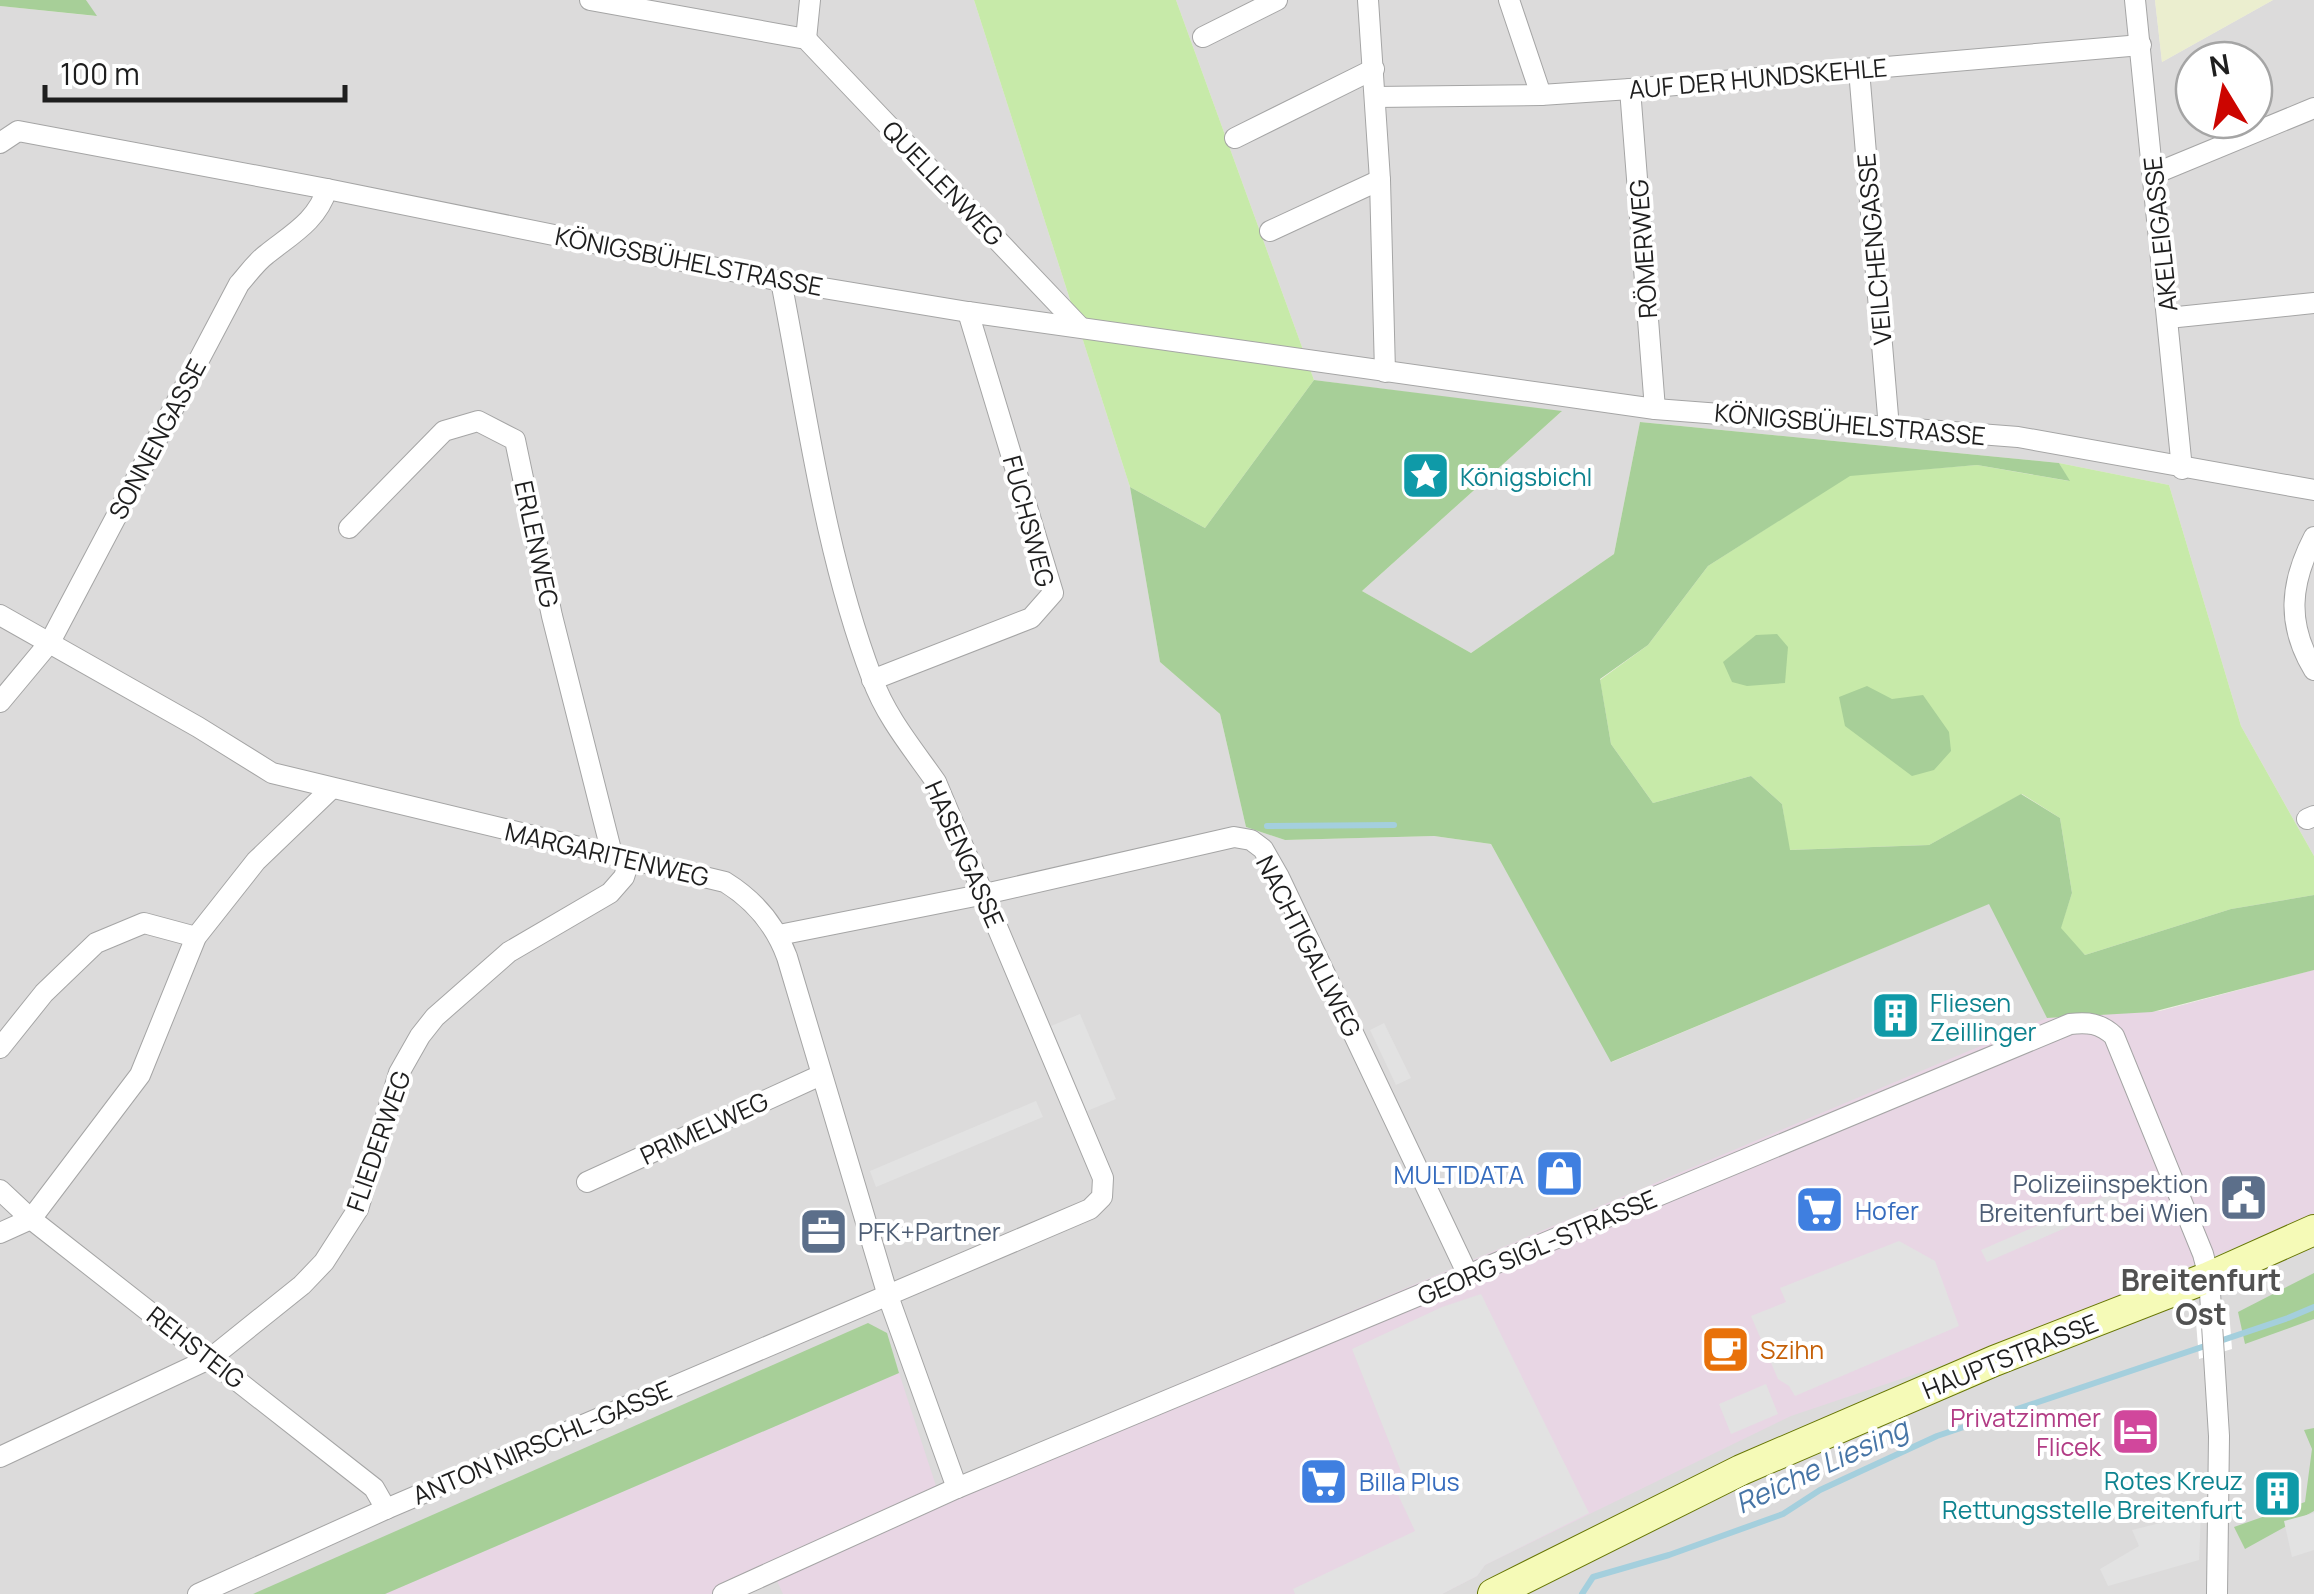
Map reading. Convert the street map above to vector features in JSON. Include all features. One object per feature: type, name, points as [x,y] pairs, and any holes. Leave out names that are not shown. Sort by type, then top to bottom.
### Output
[{"type":"main road","name":"HAUPTSTRASSE","points":[[1493,1594],[1740,1470],[2314,1230]]},
{"type":"street","points":[[590,0],[625,2],[806,39],[810,0]]},
{"type":"street","points":[[1203,38],[1277,0]]},
{"type":"street","points":[[1368,0],[1380,180],[1385,372]]},
{"type":"street","points":[[1509,0],[1541,94]]},
{"type":"street","name":"AKELEIGASSE","points":[[2136,0],[2182,469]]},
{"type":"street","name":"QUELLENWEG","points":[[806,39],[1080,327]]},
{"type":"street","name":"AUF DER HUNDSKEHLE","points":[[1376,97],[1630,89],[2141,46]]},
{"type":"street","points":[[1235,138],[1374,70]]},
{"type":"street","name":"VEILCHENGASSE","points":[[1860,70],[1889,428]]},
{"type":"street","name":"RÖMERWEG","points":[[1630,89],[1655,409]]},
{"type":"street","points":[[2154,174],[2314,108]]},
{"type":"street","name":"KÖNIGSBÜHELSTRASSE","points":[[0,142],[18,131],[781,281],[968,312],[1655,409],[2018,437],[2314,490]]},
{"type":"street","points":[[1270,232],[1380,180]]},
{"type":"street","name":"SONNENGASSE","points":[[0,702],[50,642],[239,284],[264,256],[303,227],[322,207],[328,189]]},
{"type":"street","name":"HASENGASSE","points":[[781,281],[834,552],[872,680],[895,724],[936,782],[1103,1178],[1102,1197],[1090,1209],[888,1296]]},
{"type":"street","points":[[2168,318],[2314,303]]},
{"type":"street","name":"FUCHSWEG","points":[[872,680],[1031,618],[1053,593],[968,312]]},
{"type":"street","name":"ERLENWEG","points":[[350,528],[444,431],[478,420],[515,440],[552,616],[620,856]]},
{"type":"street","points":[[2314,537],[2293,588],[2301,644],[2314,670]]},
{"type":"street","name":"MARGARITENWEG","points":[[0,615],[272,773],[725,882],[745,894],[779,935],[888,1296],[957,1488]]},
{"type":"street","points":[[0,1233],[31,1218],[140,1075],[196,937],[256,860],[331,789]]},
{"type":"street","name":"NACHTIGALLWEG","points":[[779,935],[985,894],[1234,837],[1251,840],[1263,850],[1468,1275]]},
{"type":"street","name":"FLIEDERWEG","points":[[0,1457],[210,1358],[302,1285],[324,1262],[350,1224],[364,1194],[408,1053],[435,1018],[510,952],[610,893],[624,877],[620,856]]},
{"type":"street","points":[[0,1048],[44,993],[96,943],[144,923],[196,937]]},
{"type":"street","name":"GEORG SIGL-STRASSE","points":[[723,1594],[764,1586],[957,1488],[2033,1039],[2084,1022],[2097,1024],[2114,1036],[2203,1254],[2212,1317],[2219,1455],[2218,1594]]},
{"type":"street","name":"PRIMELWEG","points":[[587,1182],[821,1074]]},
{"type":"street","name":"REHSTEIG","points":[[0,1190],[374,1488],[386,1509]]},
{"type":"street","name":"ANTON NIRSCHL-GASSE","points":[[198,1594],[386,1509],[888,1296]]},
{"type":"shaded area","points":[[86,0],[974,0],[1130,487],[1160,662],[1220,714],[1246,827],[1285,840],[1434,836],[1491,844],[1612,1062],[1990,903],[2048,1018],[2161,1011],[2314,970],[2314,1594],[0,1594],[0,6],[95,16]]},
{"type":"shaded area","points":[[1176,0],[2155,0],[2162,62],[2174,55],[2174,140],[2274,140],[2274,40],[2201,40],[2273,0],[2314,0],[2314,856],[2241,726],[2169,485],[2059,463],[1640,422],[1614,554],[1471,653],[1362,591],[1561,412],[1314,380]]},
{"type":"shaded area","points":[[2314,970],[2314,1214],[2008,1343],[1791,1416],[1485,1565],[1477,1576],[1442,1594],[783,1594],[777,1581],[747,1594],[385,1594],[899,1373],[936,1486],[2047,1018],[2161,1011]]},
{"type":"shaded area","points":[[1080,1014],[1116,1099],[1087,1111],[1051,1026]]},
{"type":"shaded area","points":[[1384,1023],[1411,1078],[1396,1085],[1370,1030]]},
{"type":"shaded area","points":[[1036,1101],[1043,1117],[876,1187],[870,1171]]},
{"type":"shaded area","points":[[2115,1192],[2120,1204],[1987,1262],[1981,1250]]},
{"type":"shaded area","points":[[1899,1241],[1935,1261],[1959,1326],[1795,1396],[1778,1379],[1751,1316],[1786,1302],[1780,1288]]},
{"type":"shaded area","points":[[1481,1294],[1589,1513],[1485,1565],[1477,1576],[1442,1594],[1295,1594],[1293,1589],[1415,1531],[1395,1488],[1402,1474],[1352,1349],[1442,1307]]},
{"type":"shaded area","points":[[1766,1384],[1778,1414],[1731,1434],[1719,1404]]},
{"type":"shaded area","points":[[2201,1513],[2199,1560],[2108,1586],[2100,1569],[2139,1546],[2132,1530]]},
{"type":"shaded area","points":[[2314,1513],[2314,1550],[2292,1557],[2284,1521]]},
{"type":"green space","points":[[0,0],[86,0],[97,16],[0,6]]},
{"type":"green space","points":[[974,0],[1176,0],[1314,380],[1205,528],[1130,487]]},
{"type":"green space","points":[[2155,0],[2273,0],[2201,40],[2174,40],[2174,55],[2162,62]]},
{"type":"green space","points":[[1314,380],[1562,411],[1362,591],[1471,653],[1614,554],[1640,422],[2059,463],[2070,481],[1977,465],[1850,476],[1708,566],[1648,645],[1600,679],[1611,744],[1653,803],[1751,776],[1782,804],[1790,850],[1929,845],[2021,794],[2060,818],[2072,893],[2061,928],[2085,955],[2231,909],[2314,895],[2314,970],[2152,1012],[2047,1018],[1989,904],[1611,1062],[1491,844],[1434,836],[1285,840],[1246,827],[1220,714],[1160,662],[1130,487],[1205,528]]},
{"type":"green space","points":[[2059,463],[2169,485],[2241,726],[2314,856],[2314,895],[2231,909],[2085,955],[2060,929],[2072,893],[2060,818],[2022,794],[1929,845],[1789,850],[1782,804],[1751,776],[1653,803],[1611,744],[1600,680],[1648,645],[1708,566],[1850,475],[1977,465],[2069,481]]},
{"type":"green space","points":[[1777,634],[1788,647],[1785,683],[1747,686],[1732,682],[1723,662],[1756,635]]},
{"type":"green space","points":[[1867,686],[1892,699],[1923,695],[1949,732],[1951,751],[1934,770],[1912,776],[1845,726],[1839,697]]},
{"type":"green space","points":[[2314,1273],[2314,1319],[2245,1344],[2238,1312]]},
{"type":"green space","points":[[868,1323],[887,1333],[899,1373],[385,1594],[253,1594]]},
{"type":"green space","points":[[2314,1428],[2314,1511],[2245,1549],[2234,1527],[2305,1502],[2312,1449],[2304,1430]]},
{"type":"pier","points":[[2229,1311],[2232,1349],[2199,1359],[2196,1322]]},
{"type":"waterway","points":[[1267,826],[1394,825]]},
{"type":"waterway","name":"Reiche Liesing","points":[[1582,1594],[1593,1577],[1669,1555],[1783,1514],[1820,1490],[1937,1436],[2314,1307]]},
{"type":"place","name":"Königsbichl","points":[[1425,476]]},
{"type":"place","name":"Fliesen Zeillinger","points":[[1895,1016]]},
{"type":"place","name":"MULTIDATA","points":[[1559,1174]]},
{"type":"place","name":"Polizeiinspektion Breitenfurt bei Wien","points":[[2243,1197]]},
{"type":"place","name":"Hofer","points":[[1820,1210]]},
{"type":"place","name":"PFK+Partner","points":[[823,1231]]},
{"type":"place","name":"Szihn","points":[[1725,1349]]},
{"type":"place","name":"Privatzimmer Flicek","points":[[2136,1431]]},
{"type":"place","name":"Billa Plus","points":[[1324,1481]]},
{"type":"place","name":"Rotes Kreuz Rettungsstelle Breitenfurt","points":[[2278,1494]]},
{"type":"district","name":"Breitenfurt Ost","points":[[2201,1296]]}]
